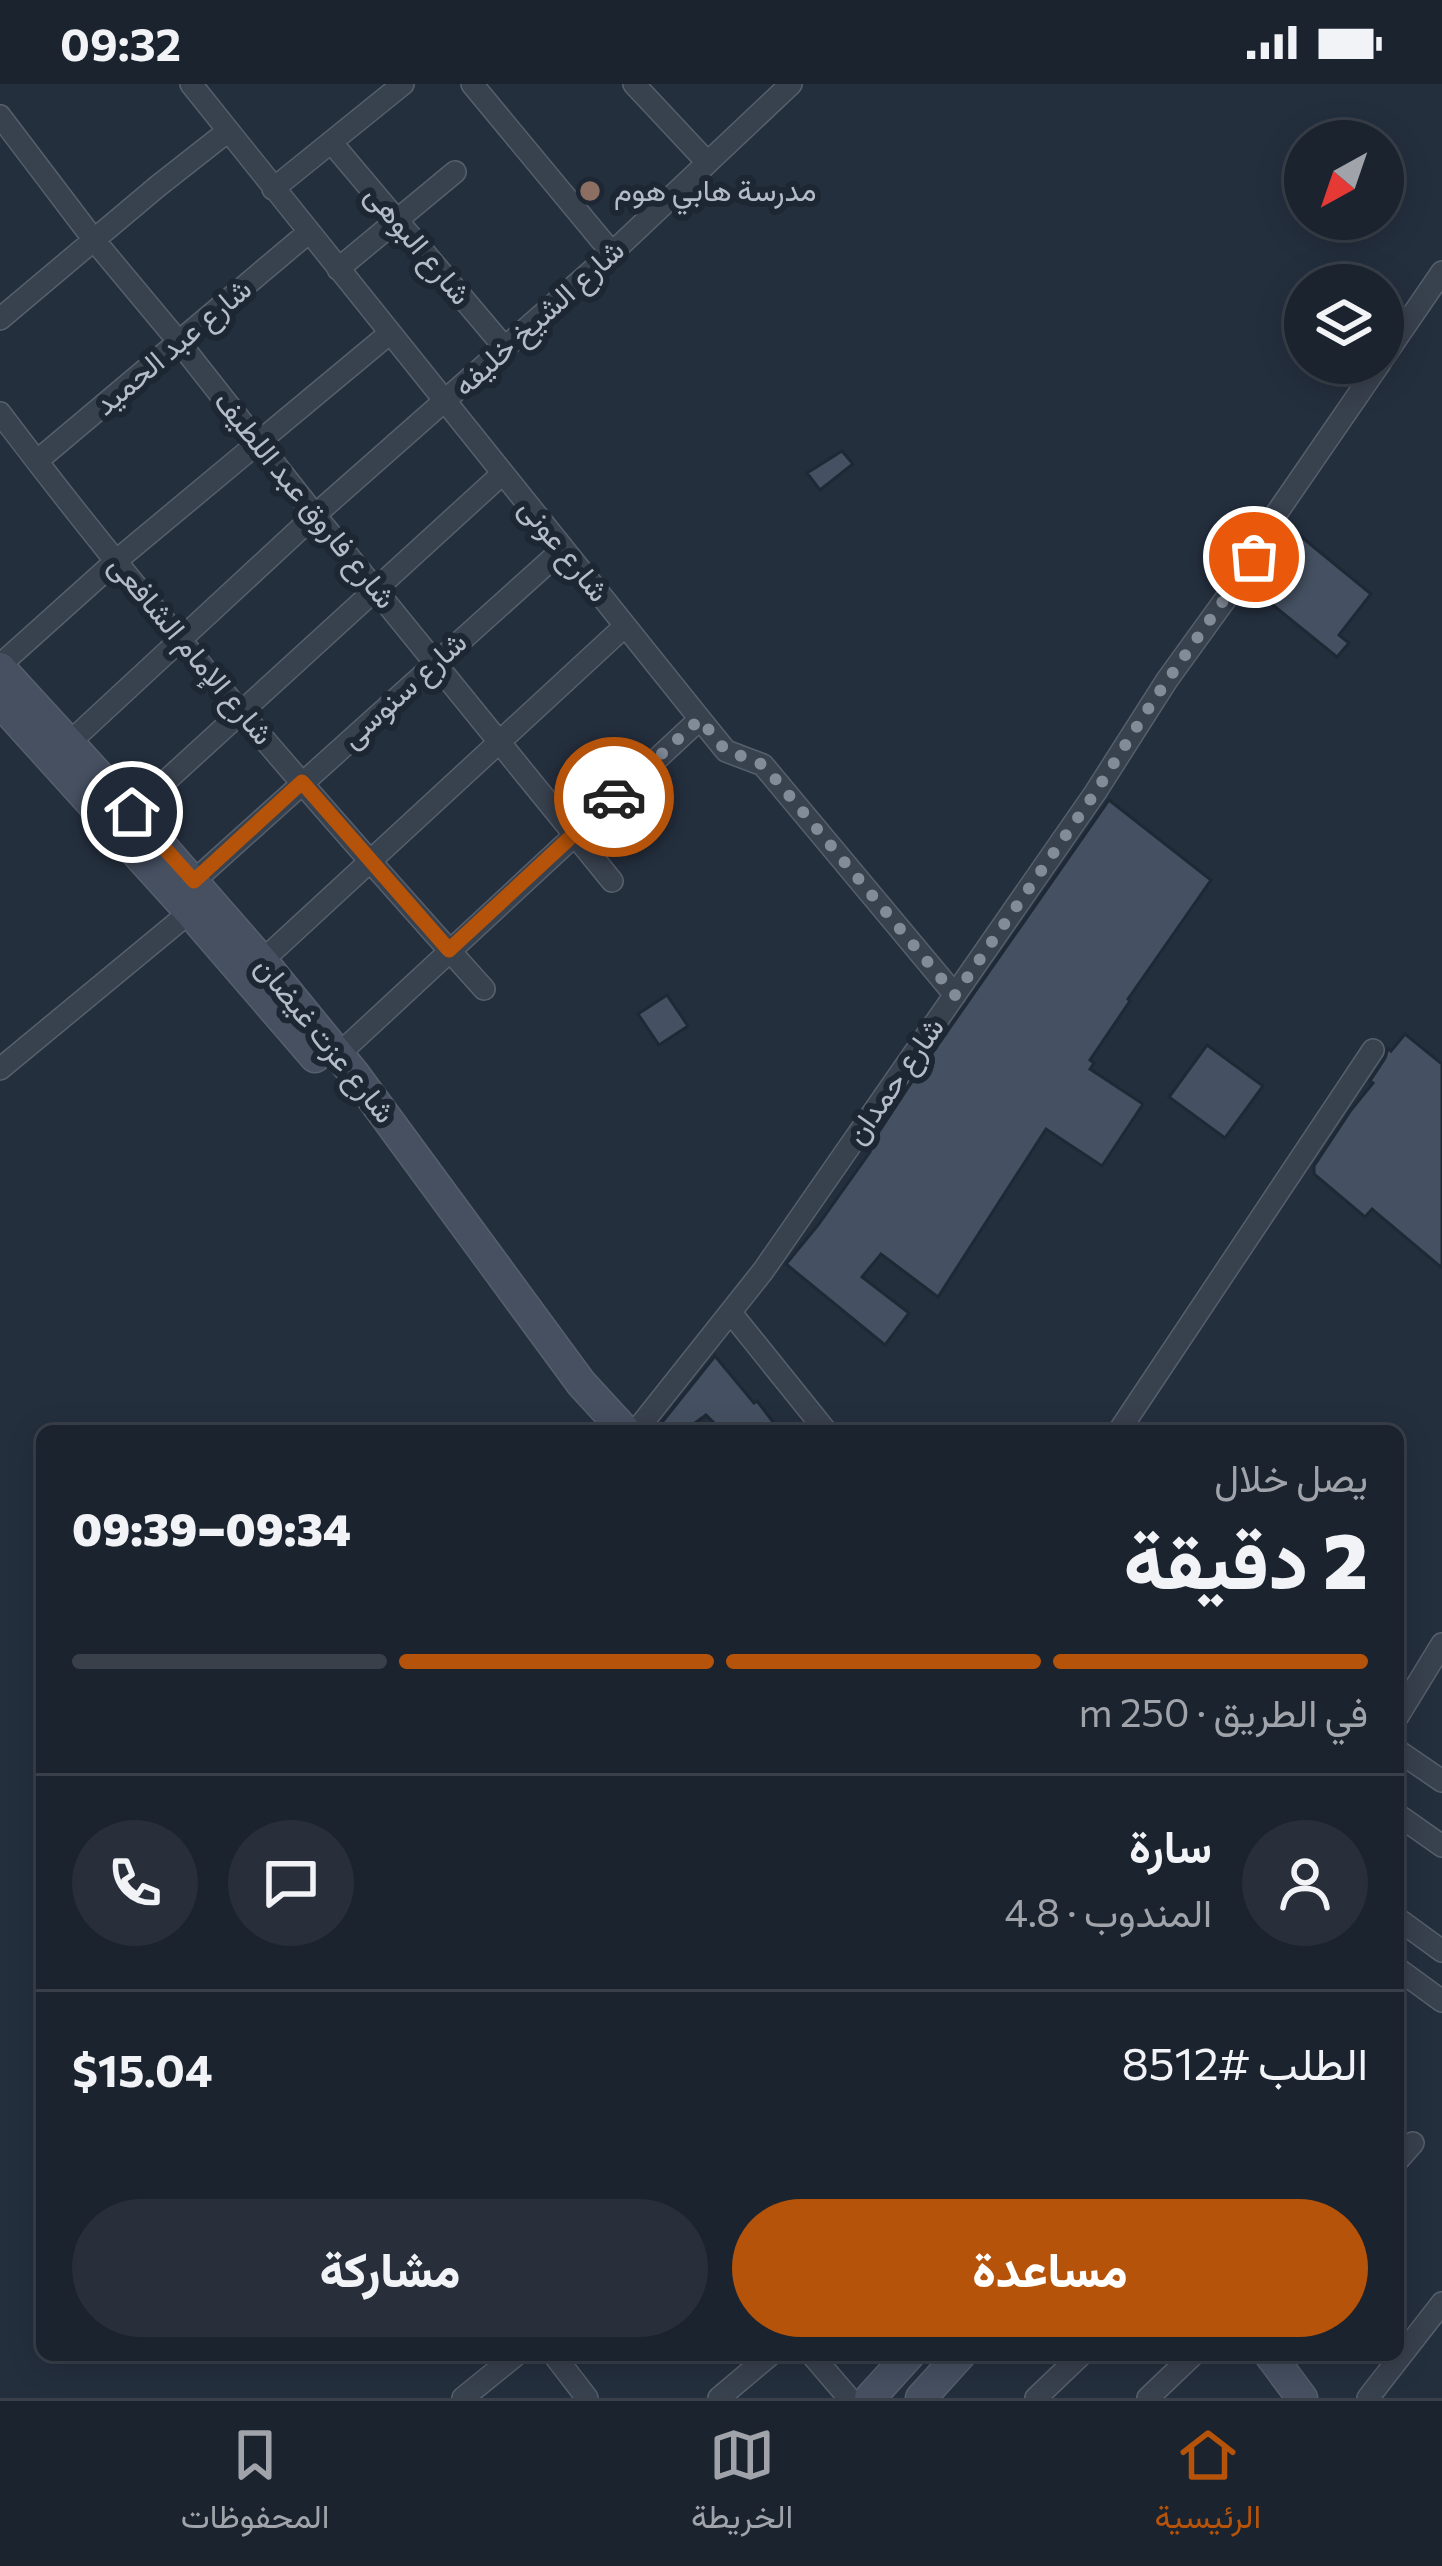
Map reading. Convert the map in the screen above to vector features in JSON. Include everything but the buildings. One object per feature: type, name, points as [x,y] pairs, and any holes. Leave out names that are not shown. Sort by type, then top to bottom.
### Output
[{"type":"street","name":"شارع عونى","points":[[191,84],[726,751],[757,761],[768,770],[955,995]]},
{"type":"street","points":[[273,189],[403,84]]},
{"type":"street","points":[[472,84],[612,253]]},
{"type":"street","points":[[634,84],[707,162]]},
{"type":"street","name":"شارع الشيخ خليفه","points":[[69,743],[315,515],[612,253],[790,84]]},
{"type":"street","name":"شارع فاروق عبد اللطيف","points":[[0,116],[94,240],[612,881]]},
{"type":"street","points":[[0,319],[228,131]]},
{"type":"street","name":"شارع البوهى","points":[[331,142],[505,348]]},
{"type":"street","points":[[338,269],[455,172]]},
{"type":"street","name":"شارع عبد الحميد","points":[[37,461],[309,232]]},
{"type":"street","name":"شارع حمدان","points":[[1404,327],[1442,272]]},
{"type":"street","points":[[0,667],[116,561],[390,334]]},
{"type":"street","name":"شارع حمدان","points":[[641,1425],[776,1253],[1248,568],[1272,520],[1365,384]]},
{"type":"street","name":"شارع الإمام الشافعى","points":[[0,413],[180,638],[484,989]]},
{"type":"street","points":[[132,812],[502,474]]},
{"type":"street","name":"شارع سنوسى","points":[[0,1069],[192,897],[302,782],[563,548]]},
{"type":"street","points":[[262,961],[625,626]]},
{"type":"street","name":"شارع عزت غيضان","points":[[0,667],[132,812],[595,1425]]},
{"type":"street","name":"شارع عزت غيضان","points":[[0,702],[192,897],[262,961],[339,1054],[581,1383],[620,1425]]},
{"type":"street","points":[[339,1054],[700,719]]},
{"type":"street","points":[[1123,1425],[1373,1050]]},
{"type":"street","points":[[731,1313],[821,1425]]},
{"type":"street","points":[[1404,1707],[1441,1650]]},
{"type":"street","points":[[1404,1755],[1442,1780]]},
{"type":"street","points":[[1404,1818],[1442,1846]]},
{"type":"street","points":[[1404,1923],[1442,1951]]},
{"type":"street","points":[[1404,1974],[1442,2001]]},
{"type":"street","points":[[1404,2352],[1442,2303]]},
{"type":"street","points":[[463,2398],[509,2361]]},
{"type":"street","points":[[559,2361],[587,2398]]},
{"type":"street","points":[[719,2398],[763,2361]]},
{"type":"street","points":[[817,2361],[849,2398]]},
{"type":"street","points":[[870,2398],[904,2361]]},
{"type":"street","points":[[920,2398],[954,2361]]},
{"type":"street","points":[[1036,2398],[1075,2361]]},
{"type":"street","points":[[1148,2398],[1187,2361]]},
{"type":"street","points":[[1369,2398],[1397,2361]]},
{"type":"street","points":[[1291,2384],[1324,2398]]},
{"type":"way so far","points":[[614,797],[700,719],[726,751],[763,764],[955,995],[1254,557]]},
{"type":"place","name":"مدرسة هابي هوم","points":[[590,191]]},
{"type":"route","points":[[132,812],[194,881],[302,782],[449,950],[614,797]]}]
